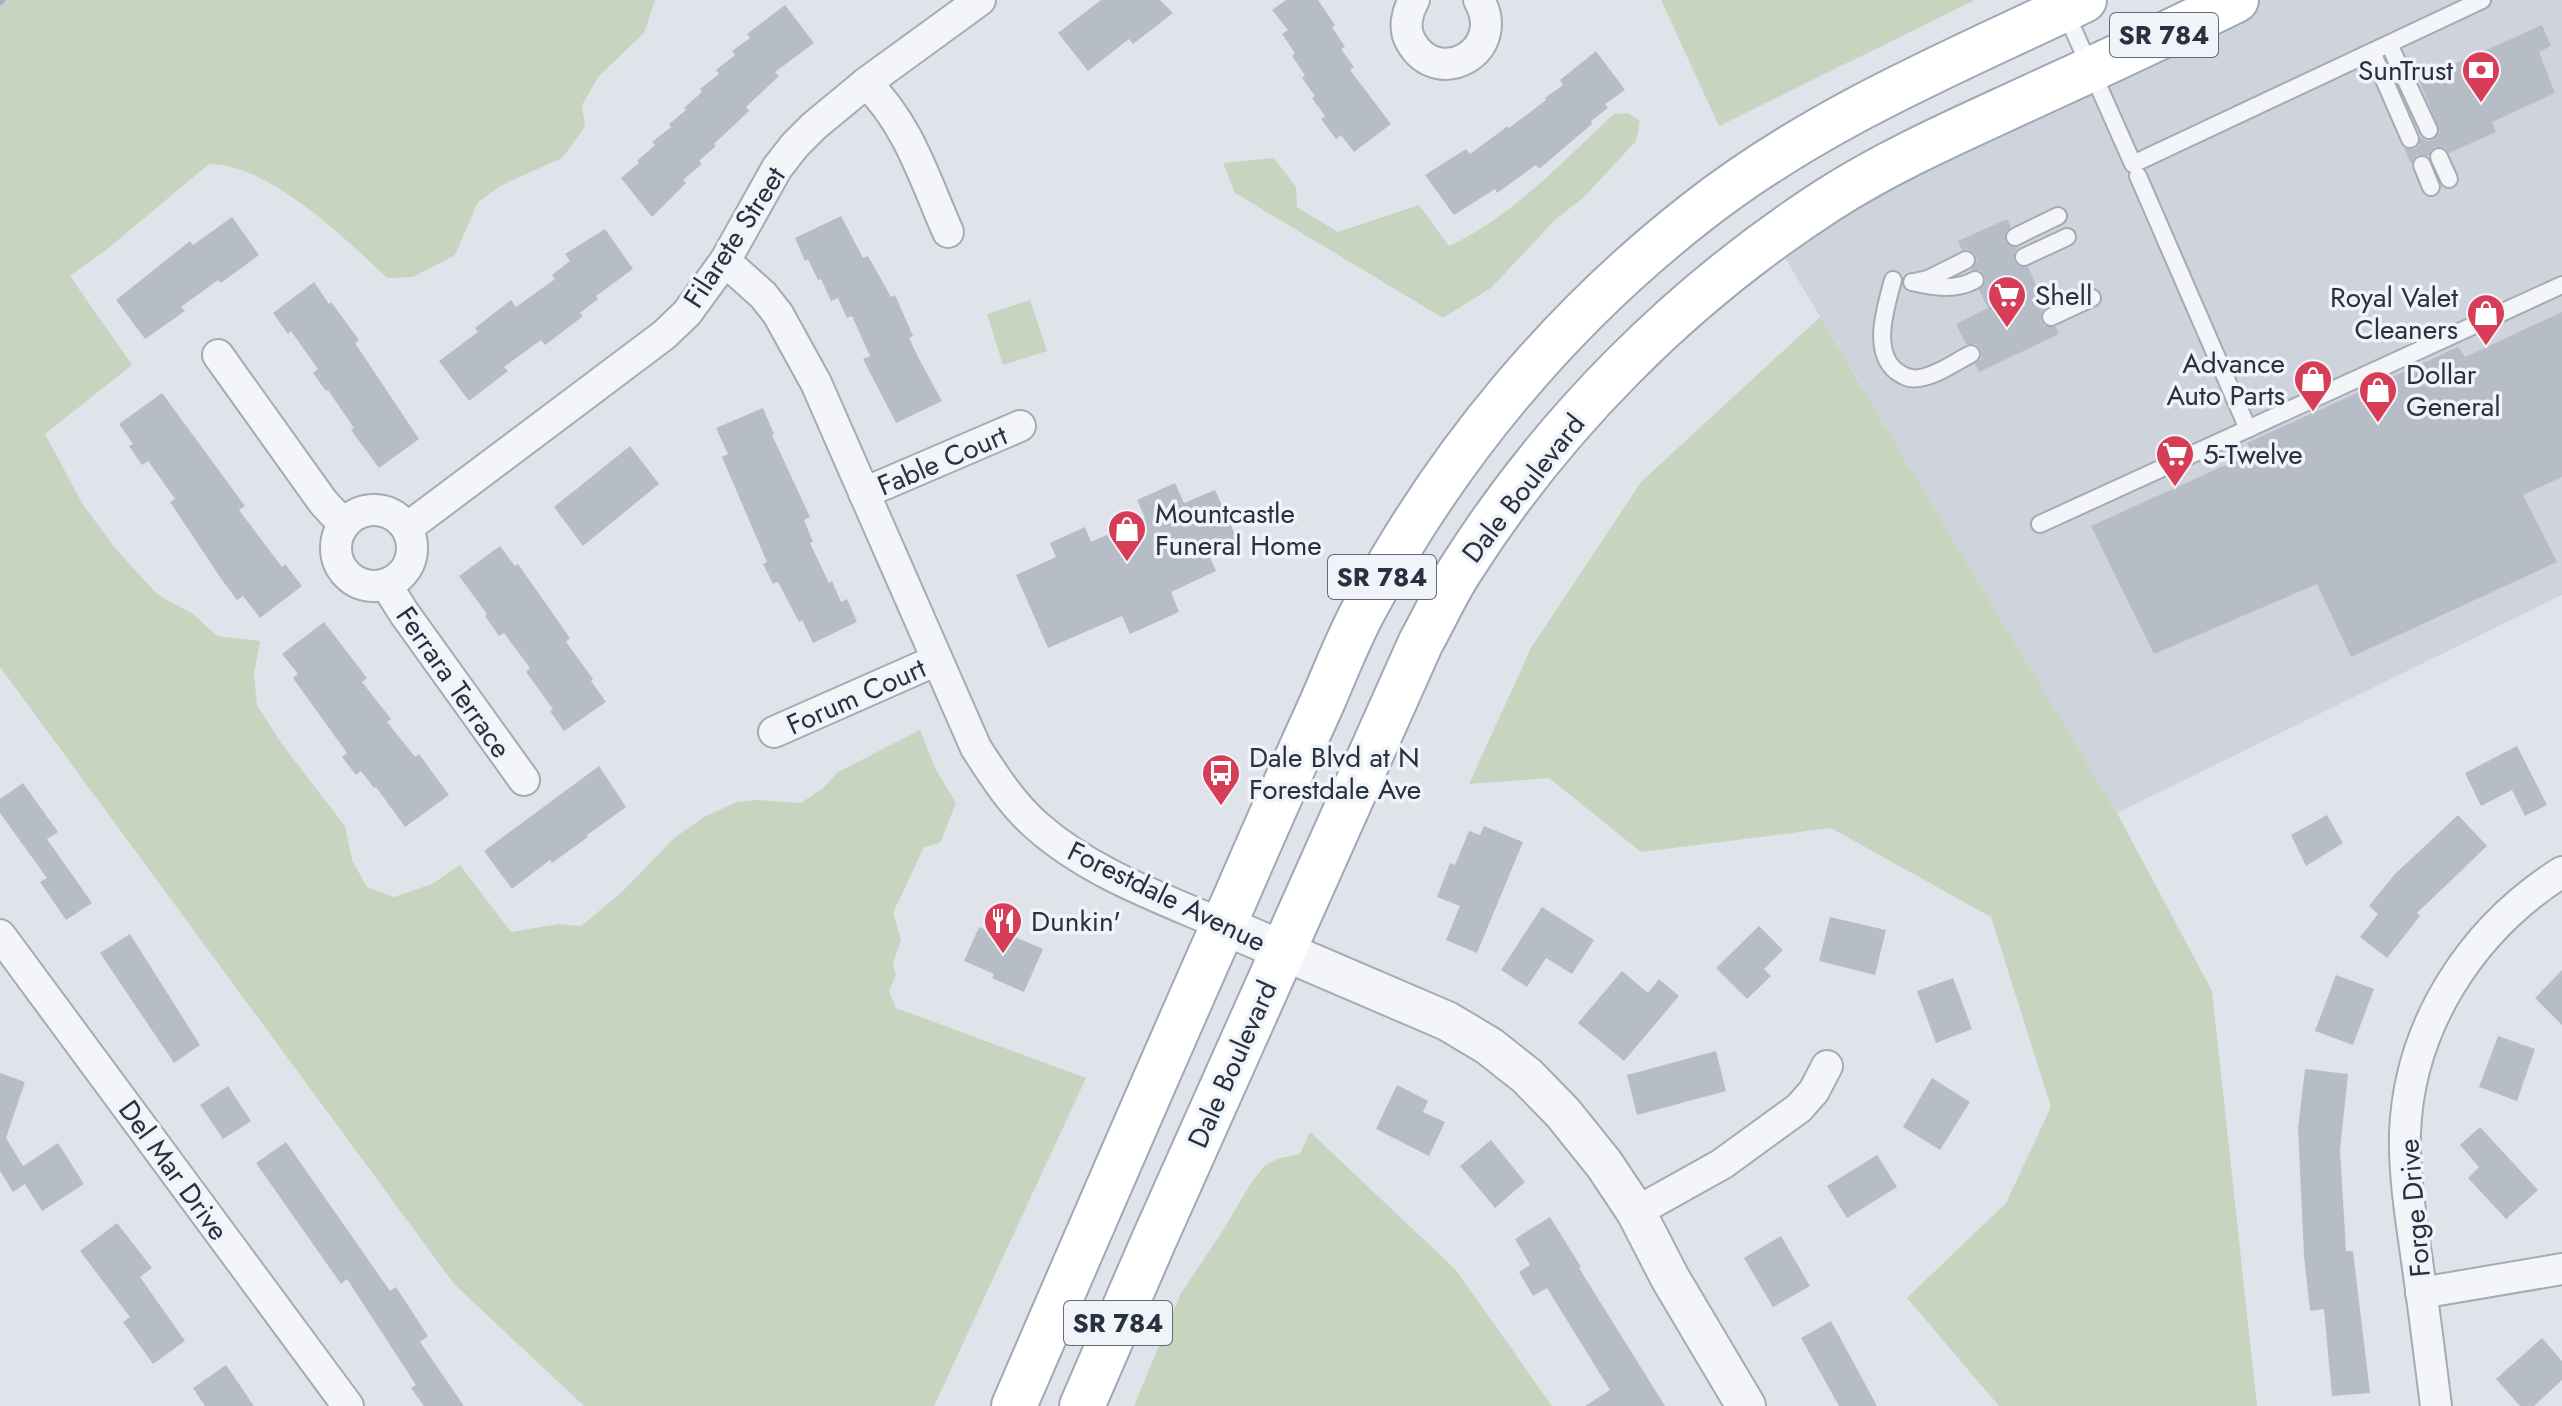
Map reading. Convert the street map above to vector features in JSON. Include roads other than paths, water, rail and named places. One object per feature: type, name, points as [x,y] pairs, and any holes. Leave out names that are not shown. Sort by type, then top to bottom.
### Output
[{"type":"main road","name":"Dale Boulevard","points":[[1082,1406],[1421,642],[1458,574],[1501,510],[1564,431],[1627,362],[1702,293],[1829,199],[1903,157],[2236,0]]},
{"type":"main road","name":"SR 784","points":[[1014,1406],[1364,609],[1407,533],[1454,465],[1517,383],[1557,338],[1624,273],[1672,232],[1772,157],[1946,63],[2074,5]]},
{"type":"street","name":"Filarete Street","points":[[407,528],[664,335],[687,313],[725,261],[770,180],[795,145],[866,83],[980,0]]},
{"type":"street","points":[[1414,0],[1408,10],[1406,28],[1412,45],[1421,55],[1434,62],[1449,64],[1471,55],[1481,45],[1486,17],[1479,0]]},
{"type":"street","points":[[866,83],[885,101],[902,128],[948,232]]},
{"type":"street","name":"Forestdale Avenue","points":[[725,261],[763,295],[792,336],[816,383],[976,748],[1005,793],[1035,825],[1092,866],[1282,952],[1447,1021],[1489,1046],[1527,1076],[1563,1113],[1604,1164],[1636,1212],[1670,1278],[1746,1406]]},
{"type":"street","points":[[218,355],[334,514],[346,521],[364,510],[376,509],[394,514],[407,528]]},
{"type":"street","name":"Fable Court","points":[[864,493],[1020,426]]},
{"type":"street","name":"Ferrara Terrace","points":[[346,521],[336,542],[338,561],[344,572],[363,585],[375,587],[391,582],[403,573],[413,548],[407,528]]},
{"type":"street","name":"Ferrara Terrace","points":[[391,582],[392,594],[399,605],[524,780]]},
{"type":"street","name":"Forum Court","points":[[774,732],[937,660]]},
{"type":"street","name":"Forge Drive","points":[[2436,1406],[2406,1178],[2405,1131],[2413,1075],[2430,1022],[2451,980],[2507,914],[2562,872]]},
{"type":"street","name":"Del Mar Drive","points":[[4,947],[348,1406]]},
{"type":"street","points":[[1636,1212],[1722,1164],[1799,1108],[1814,1091],[1827,1066]]},
{"type":"street","points":[[2421,1293],[2562,1269]]},
{"type":"lane","points":[[2074,5],[2091,70],[2133,164],[2482,0]]},
{"type":"lane","points":[[2389,44],[2429,130]]},
{"type":"lane","points":[[2372,52],[2410,139]]},
{"type":"lane","points":[[2439,157],[2449,179]]},
{"type":"lane","points":[[2422,165],[2431,187]]},
{"type":"lane","points":[[2138,176],[2248,429]]},
{"type":"lane","points":[[2015,237],[2058,216]]},
{"type":"lane","points":[[2024,257],[2067,237]]},
{"type":"lane","points":[[1966,260],[1928,279],[1912,282],[1943,287],[1968,284],[1975,280]]},
{"type":"lane","points":[[1893,280],[1883,332],[1884,354],[1891,367],[1903,376],[1915,379],[1971,354]]},
{"type":"lane","points":[[2040,524],[2562,285]]},
{"type":"lane","points":[[2051,317],[2092,298]]},
{"type":"place","name":"SunTrust","points":[[2481,104]]},
{"type":"place","name":"Shell","points":[[2007,329]]},
{"type":"place","name":"Royal Valet Cleaners","points":[[2486,347]]},
{"type":"place","name":"Advance Auto Parts","points":[[2313,413]]},
{"type":"place","name":"Dollar General","points":[[2378,424]]},
{"type":"place","name":"5-Twelve","points":[[2175,488]]},
{"type":"place","name":"Mountcastle Funeral Home","points":[[1127,563]]},
{"type":"place","name":"Dale Blvd at N Forestdale Ave","points":[[1221,807]]},
{"type":"place","name":"Dunkin'","points":[[1003,955]]}]
